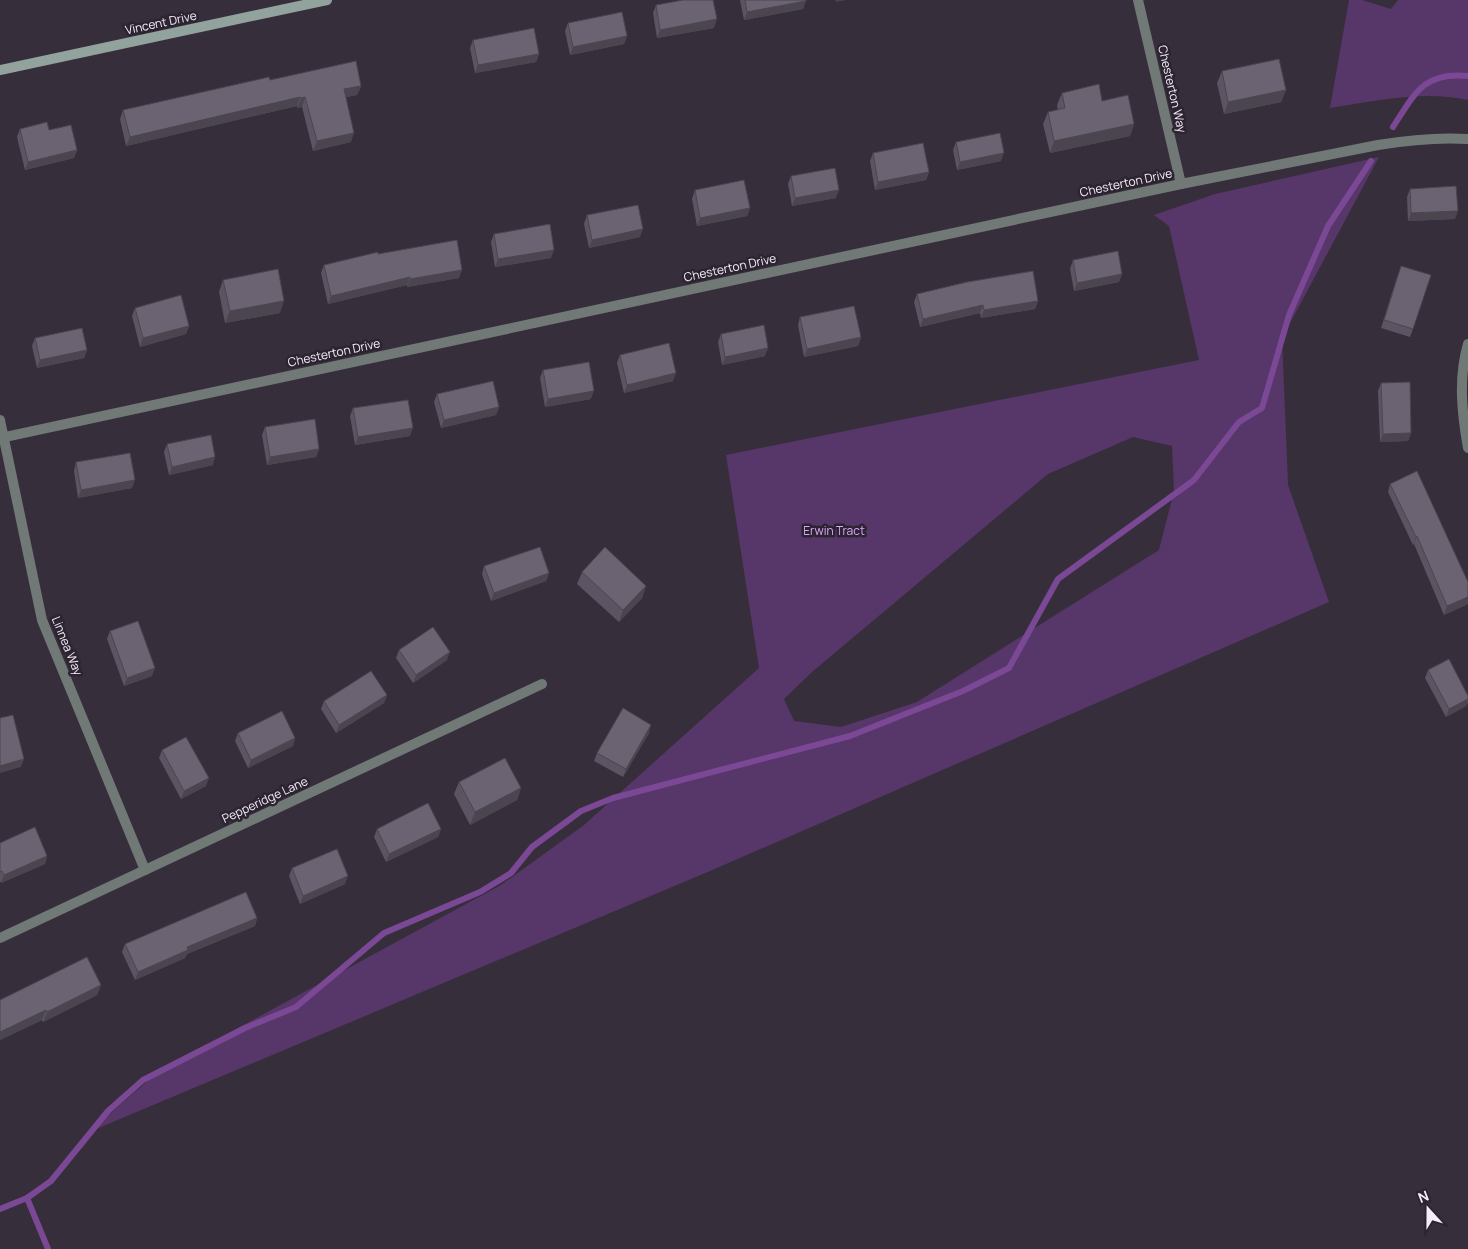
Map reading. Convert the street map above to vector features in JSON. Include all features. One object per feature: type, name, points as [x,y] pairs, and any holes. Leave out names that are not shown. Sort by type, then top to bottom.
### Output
[{"type":"street","name":"Vincent Drive","points":[[0,70],[327,0]]},
{"type":"street","name":"Chesterton Way","points":[[1138,0],[1181,184]]},
{"type":"street","name":"Chesterton Drive","points":[[2,437],[1181,184],[1378,144],[1444,138],[1468,139]]},
{"type":"street","points":[[1468,344],[1462,402],[1468,448]]},
{"type":"street","name":"Linnea Way","points":[[0,420],[2,437],[42,620],[145,870]]},
{"type":"street","name":"Pepperidge Lane","points":[[0,938],[542,684]]},
{"type":"green space","points":[[1349,0],[1362,0],[1391,9],[1398,0],[1468,0],[1468,100],[1451,97],[1416,96],[1330,108]]},
{"type":"green space","name":"Erwin Tract","points":[[1379,157],[1282,338],[1288,485],[1329,602],[710,871],[89,1132],[159,1071],[501,885],[584,825],[759,668],[726,455],[1199,360],[1169,226],[1154,215],[1215,194]],"holes":[[[1133,437],[1172,446],[1174,491],[1159,550],[917,702],[841,727],[794,721],[784,699],[812,672],[1048,474]]]},
{"type":"building","points":[[683,0],[713,0],[717,19],[660,30],[656,5]]},
{"type":"building","points":[[745,0],[806,0],[806,1],[747,12]]},
{"type":"building","points":[[622,12],[627,36],[573,47],[568,23]]},
{"type":"building","points":[[534,28],[539,54],[478,65],[473,40]]},
{"type":"building","points":[[1279,59],[1286,90],[1228,102],[1222,71]]},
{"type":"building","points":[[356,61],[361,86],[344,89],[354,133],[317,141],[305,97],[300,97],[130,137],[123,110],[269,77],[270,80]]},
{"type":"building","points":[[1099,84],[1102,101],[1128,95],[1134,124],[1054,141],[1048,112],[1065,108],[1062,93]]},
{"type":"building","points":[[47,122],[49,130],[71,125],[77,150],[28,162],[20,129]]},
{"type":"building","points":[[1000,133],[1004,153],[960,162],[956,142]]},
{"type":"building","points":[[923,143],[929,172],[878,182],[873,153]]},
{"type":"building","points":[[835,168],[839,190],[795,198],[791,176]]},
{"type":"building","points":[[744,180],[750,208],[700,218],[695,190]]},
{"type":"building","points":[[1456,186],[1458,211],[1411,213],[1410,189]]},
{"type":"building","points":[[638,205],[643,229],[592,240],[587,215]]},
{"type":"building","points":[[550,224],[554,250],[498,259],[494,234]]},
{"type":"building","points":[[457,240],[462,270],[410,279],[410,277],[331,296],[324,265],[378,252],[378,254]]},
{"type":"building","points":[[1118,251],[1122,274],[1077,283],[1073,260]]},
{"type":"building","points":[[1401,266],[1431,275],[1413,329],[1384,320]]},
{"type":"building","points":[[278,269],[284,301],[230,311],[223,280]]},
{"type":"building","points":[[1033,271],[1038,301],[984,310],[983,305],[923,319],[917,294],[967,282]]},
{"type":"building","points":[[181,295],[189,326],[143,338],[135,308]]},
{"type":"building","points":[[854,306],[861,337],[807,349],[800,317]]},
{"type":"building","points":[[764,325],[768,348],[725,357],[721,334]]},
{"type":"building","points":[[82,328],[87,350],[40,360],[35,338]]},
{"type":"building","points":[[669,343],[676,373],[627,385],[620,355]]},
{"type":"building","points":[[589,362],[594,391],[548,399],[543,370]]},
{"type":"building","points":[[493,381],[499,407],[444,420],[437,394]]},
{"type":"building","points":[[1410,382],[1411,433],[1383,434],[1381,383]]},
{"type":"building","points":[[408,400],[413,428],[358,437],[353,408]]},
{"type":"building","points":[[315,419],[319,449],[270,457],[265,427]]},
{"type":"building","points":[[211,435],[215,457],[172,467],[167,444]]},
{"type":"building","points":[[130,453],[135,480],[81,490],[76,462]]},
{"type":"building","points":[[1417,471],[1468,582],[1468,597],[1447,606],[1417,536],[1390,484]]},
{"type":"building","points":[[540,547],[549,573],[494,593],[484,566]]},
{"type":"building","points":[[605,547],[646,586],[623,610],[582,572]]},
{"type":"building","points":[[138,621],[155,668],[127,678],[110,631]]},
{"type":"building","points":[[433,627],[450,652],[416,675],[399,650]]},
{"type":"building","points":[[1449,659],[1468,699],[1449,709],[1428,670]]},
{"type":"building","points":[[371,671],[387,695],[339,725],[324,701]]},
{"type":"building","points":[[623,708],[651,725],[626,769],[597,753]]},
{"type":"building","points":[[282,711],[295,738],[251,760],[238,733]]},
{"type":"building","points":[[13,715],[24,759],[0,766],[0,718]]},
{"type":"building","points":[[186,737],[209,778],[184,791],[162,750]]},
{"type":"building","points":[[505,758],[521,788],[475,812],[459,782]]},
{"type":"building","points":[[428,803],[441,829],[389,854],[377,829]]},
{"type":"building","points":[[35,827],[47,856],[4,875],[2,871],[0,872],[0,843]]},
{"type":"building","points":[[337,849],[348,876],[303,896],[292,868]]},
{"type":"building","points":[[246,892],[257,918],[187,947],[188,950],[138,972],[125,944]]},
{"type":"building","points":[[87,957],[101,985],[47,1012],[46,1010],[0,1032],[0,1000]]},
{"type":"waterway","points":[[1393,127],[1414,95],[1430,82],[1440,77],[1453,75],[1468,76]]},
{"type":"waterway","points":[[0,1209],[27,1198],[51,1181],[108,1111],[143,1080],[245,1028],[296,1007],[384,933],[480,892],[511,873],[532,847],[581,811],[613,798],[850,736],[963,691],[1009,668],[1058,579],[1194,480],[1239,422],[1262,408],[1289,315],[1328,226],[1371,161]]},
{"type":"waterway","points":[[27,1198],[48,1249]]}]
